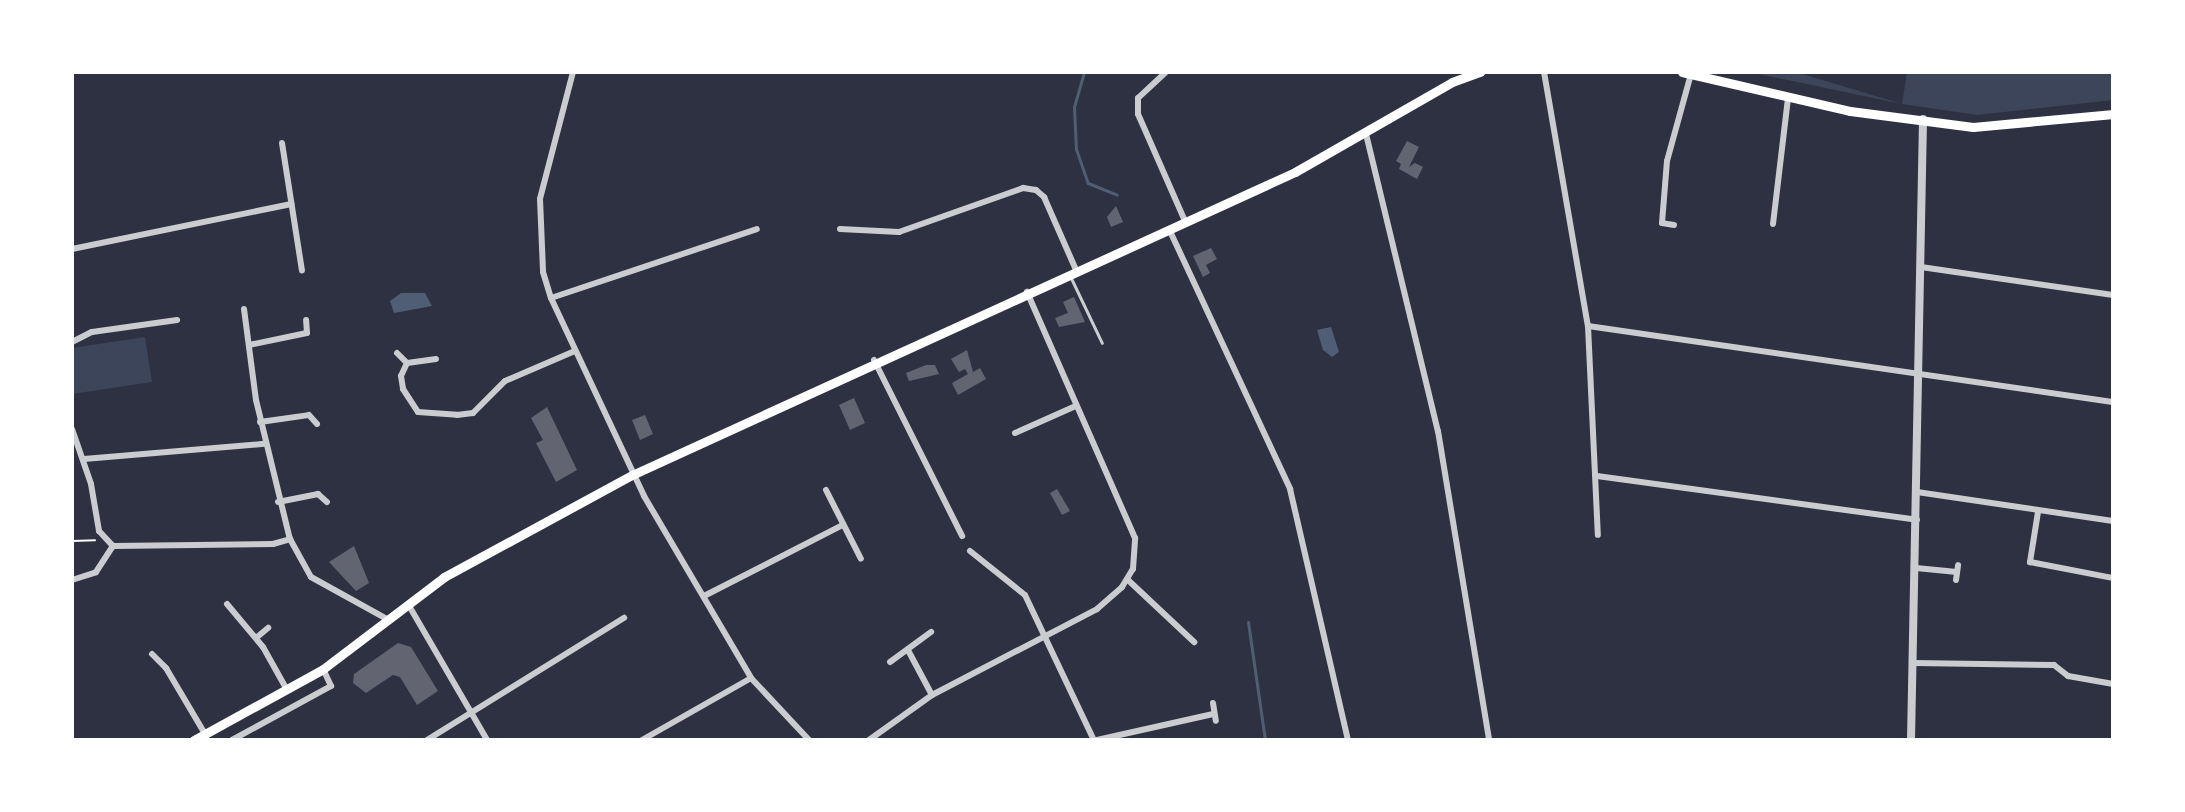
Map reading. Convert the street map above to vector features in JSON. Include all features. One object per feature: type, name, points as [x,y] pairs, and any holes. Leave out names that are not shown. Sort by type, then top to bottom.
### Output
[{"type":"main road","points":[[194,740],[323,669],[467,563],[632,475],[874,360],[1185,221],[1366,134],[1451,77],[1480,72]]},
{"type":"main road","points":[[1687,73],[1788,99],[1986,127],[2113,114]]},
{"type":"street","points":[[573,72],[540,199],[543,272],[551,298],[632,475],[751,678],[809,740]]},
{"type":"street","points":[[1166,72],[1138,98],[1138,114],[1185,221]]},
{"type":"street","points":[[1544,72],[1588,326],[1598,535]]},
{"type":"street","points":[[1674,225],[1662,223],[1667,161],[1687,73]]},
{"type":"street","points":[[1773,224],[1788,99]]},
{"type":"street","points":[[1911,740],[1923,119]]},
{"type":"street","points":[[1366,134],[1438,431],[1489,740]]},
{"type":"street","points":[[282,143],[302,270]]},
{"type":"street","points":[[840,229],[899,232],[1023,188],[1036,190],[1044,197],[1072,271]]},
{"type":"street","points":[[72,249],[291,204]]},
{"type":"street","points":[[1169,227],[1290,489],[1348,740]]},
{"type":"street","points":[[551,298],[757,229]]},
{"type":"street","points":[[1921,267],[2113,295]]},
{"type":"street","points":[[869,740],[932,695],[1097,609],[1128,580],[1136,561],[1135,538],[1027,292]]},
{"type":"street","points":[[244,309],[264,444],[290,539],[311,577],[387,619]]},
{"type":"street","points":[[72,342],[92,332],[177,320]]},
{"type":"street","points":[[249,345],[307,333],[306,320]]},
{"type":"street","points":[[1588,326],[2113,402]]},
{"type":"street","points":[[407,363],[401,376],[408,402],[418,412],[457,415],[473,413],[505,381],[575,351]]},
{"type":"street","points":[[397,353],[407,363]]},
{"type":"street","points":[[407,363],[436,359]]},
{"type":"street","points":[[874,360],[962,536]]},
{"type":"street","points":[[309,415],[312,406]]},
{"type":"street","points":[[1015,433],[1076,406]]},
{"type":"street","points":[[260,422],[309,415]]},
{"type":"street","points":[[309,415],[317,424]]},
{"type":"street","points":[[72,429],[84,459],[102,539],[113,546],[273,544],[290,539]]},
{"type":"street","points":[[84,459],[264,444]]},
{"type":"street","points":[[1597,476],[1917,520]]},
{"type":"street","points":[[278,502],[318,494],[323,486]]},
{"type":"street","points":[[826,490],[861,559]]},
{"type":"street","points":[[1917,492],[2113,521]]},
{"type":"street","points":[[318,494],[327,502]]},
{"type":"street","points":[[2038,512],[2030,562],[2113,578]]},
{"type":"street","points":[[704,596],[843,525]]},
{"type":"street","points":[[72,580],[96,572],[113,546]]},
{"type":"street","points":[[970,551],[1025,595],[1096,740],[1215,717],[1213,703]]},
{"type":"street","points":[[1916,568],[1957,572]]},
{"type":"street","points":[[1128,580],[1194,642]]},
{"type":"street","points":[[227,604],[256,638],[287,690]]},
{"type":"street","points":[[408,604],[487,740]]},
{"type":"street","points":[[427,740],[624,618]]},
{"type":"street","points":[[256,638],[268,628]]},
{"type":"street","points":[[890,662],[909,652],[931,632]]},
{"type":"street","points":[[909,652],[932,695]]},
{"type":"street","points":[[152,654],[166,668],[205,734]]},
{"type":"street","points":[[1913,663],[2054,665],[2068,676],[2113,684]]},
{"type":"street","points":[[232,740],[331,686],[323,669]]},
{"type":"street","points":[[642,740],[751,678]]},
{"type":"street","points":[[258,706],[265,721]]},
{"type":"lane","points":[[1072,271],[1102,343]]},
{"type":"path","points":[[72,541],[102,539]]},
{"type":"shaded area","points":[[1749,72],[1796,72],[1902,104]]},
{"type":"shaded area","points":[[1907,72],[2113,72],[2113,100],[1977,115],[1902,104]]},
{"type":"shaded area","points":[[401,293],[425,293],[432,306],[394,313],[390,301]]},
{"type":"shaded area","points":[[1331,327],[1339,352],[1332,357],[1323,350],[1317,330]]},
{"type":"shaded area","points":[[145,337],[152,382],[72,394],[72,348]]},
{"type":"building","points":[[1407,141],[1419,147],[1409,167],[1415,163],[1423,167],[1417,179],[1399,169],[1401,164],[1396,161]]},
{"type":"building","points":[[1116,206],[1123,222],[1111,227],[1107,217]]},
{"type":"building","points":[[1211,248],[1217,259],[1206,265],[1210,273],[1203,277],[1193,256]]},
{"type":"building","points":[[1074,297],[1085,322],[1059,327],[1055,318],[1068,313],[1063,302]]},
{"type":"building","points":[[967,350],[973,372],[980,368],[986,379],[958,395],[952,383],[968,374],[965,369],[959,372],[951,359]]},
{"type":"building","points":[[935,365],[939,374],[909,381],[906,373]]},
{"type":"building","points":[[854,398],[865,423],[850,430],[839,405]]},
{"type":"building","points":[[547,407],[577,470],[556,482],[536,443],[543,440],[531,418]]},
{"type":"building","points":[[645,415],[653,434],[640,440],[632,420]]},
{"type":"building","points":[[1057,489],[1070,511],[1062,515],[1050,493]]},
{"type":"building","points":[[354,546],[369,583],[356,591],[329,562]]},
{"type":"building","points":[[398,643],[411,647],[438,691],[417,705],[400,677],[393,675],[366,693],[353,683],[354,674]]},
{"type":"waterway","points":[[1084,72],[1074,107],[1076,149],[1088,183],[1117,195]]},
{"type":"waterway","points":[[1248,622],[1265,740]]}]
